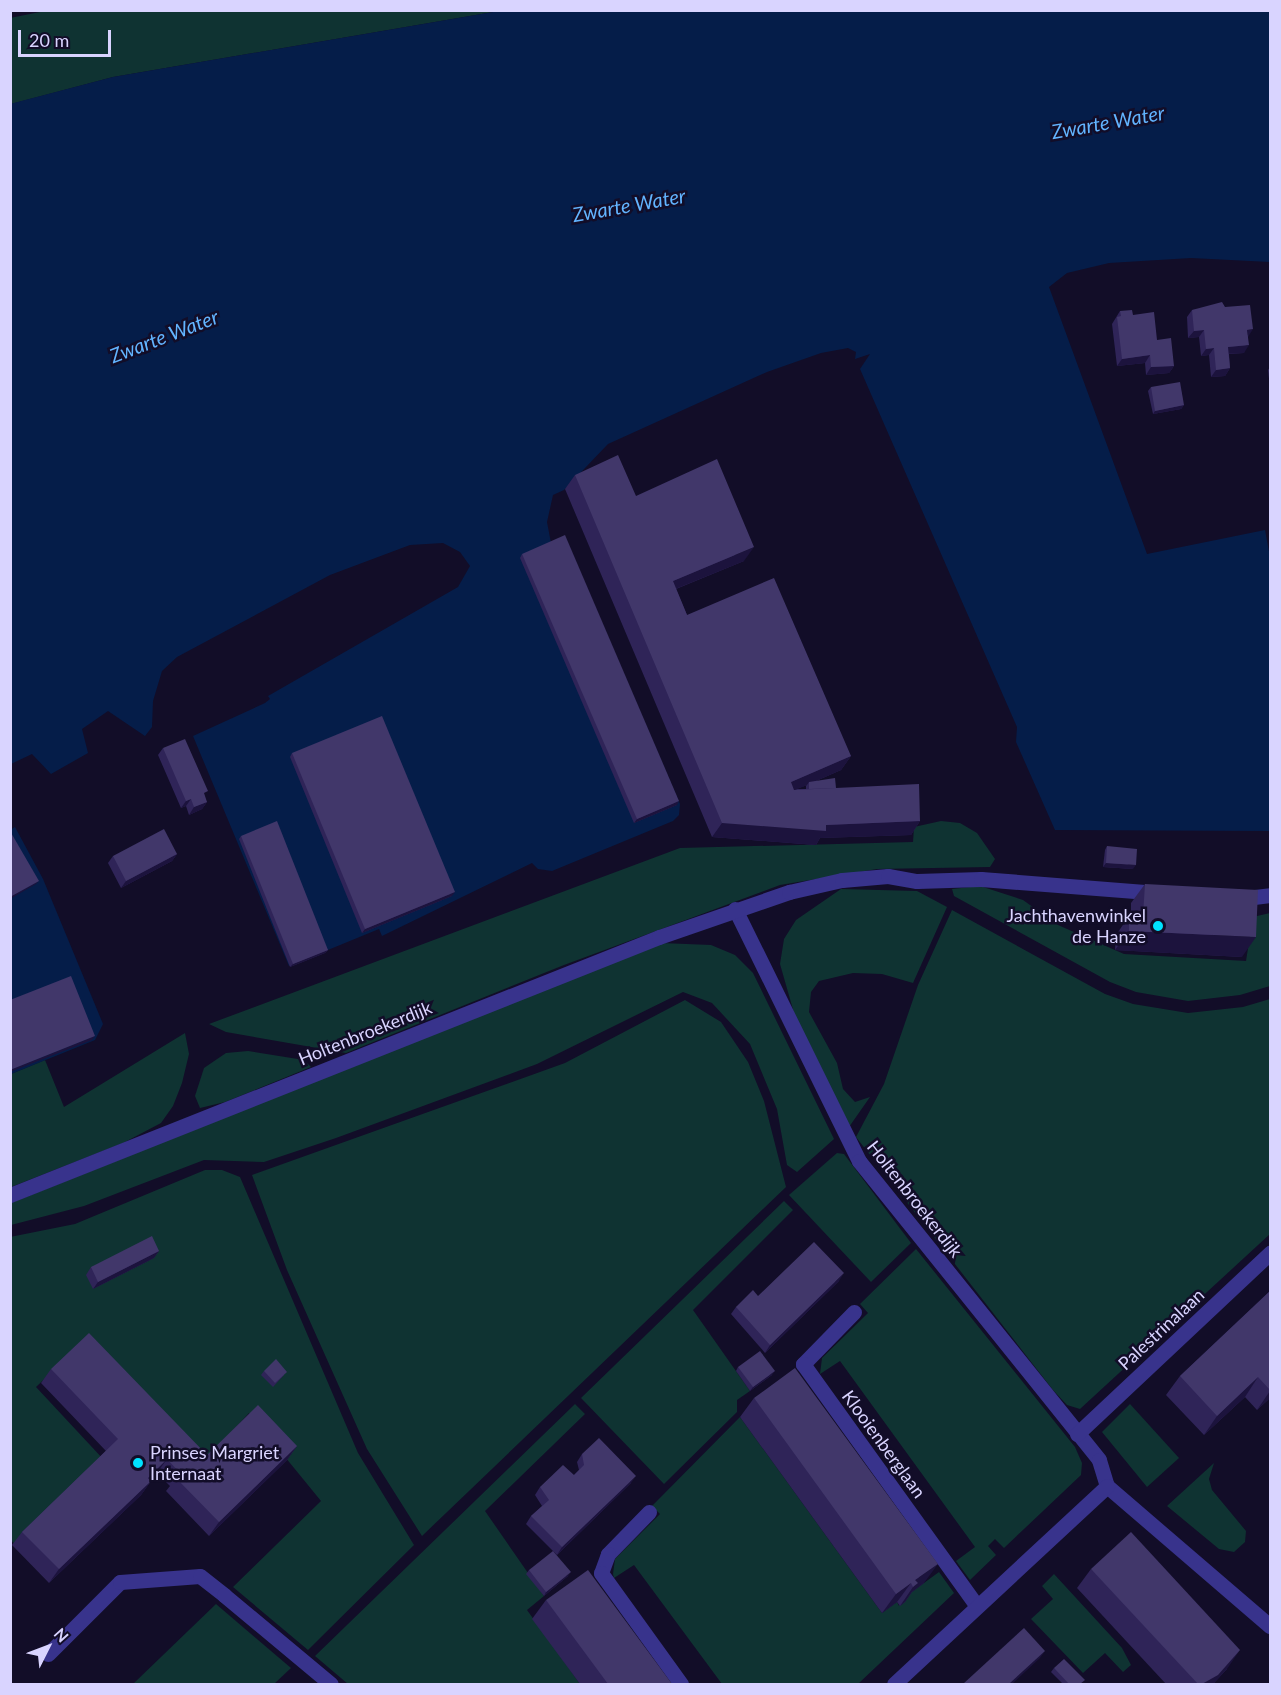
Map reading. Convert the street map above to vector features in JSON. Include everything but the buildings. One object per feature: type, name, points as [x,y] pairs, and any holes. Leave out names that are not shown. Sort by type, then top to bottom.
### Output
[{"type":"street","name":"Holtenbroekerdijk","points":[[10,1195],[735,909],[842,880],[880,876],[918,881],[981,879],[1176,894]]},
{"type":"street","points":[[1221,897],[1254,900],[1270,895]]},
{"type":"street","name":"Holtenbroekerdijk","points":[[735,909],[859,1161],[1099,1460],[1107,1486]]},
{"type":"street","name":"Palestrinalaan","points":[[1077,1434],[1270,1253]]},
{"type":"street","name":"Klooienberglaan","points":[[854,1312],[803,1364],[977,1606]]},
{"type":"street","points":[[894,1684],[1107,1486],[1270,1626]]},
{"type":"street","points":[[650,1512],[608,1554],[601,1573],[681,1684]]},
{"type":"street","points":[[48,1653],[120,1582],[200,1576],[332,1684]]},
{"type":"green space","points":[[50,10],[499,11],[113,77],[11,104],[10,18]]},
{"type":"green space","points":[[941,821],[960,823],[977,833],[995,859],[990,867],[877,869],[780,885],[564,965],[346,1053],[226,1032],[209,1024],[680,848],[913,842],[914,827]]},
{"type":"green space","points":[[980,886],[1023,900],[1058,925],[1124,954],[1246,961],[1253,917],[1270,913],[1270,986],[1240,995],[1188,1001],[1136,992],[1110,982],[954,896],[952,889]]},
{"type":"green space","points":[[841,889],[917,891],[947,907],[913,983],[882,974],[853,973],[819,981],[811,992],[809,1012],[837,1063],[843,1089],[855,1102],[870,1097],[849,1127],[794,1013],[780,964],[784,939],[796,920]]},
{"type":"green space","points":[[952,910],[1105,994],[1133,1004],[1188,1013],[1243,1007],[1270,999],[1270,1234],[1080,1409],[1067,1405],[1053,1390],[856,1137],[884,1084],[918,985]]},
{"type":"green space","points":[[661,943],[711,945],[735,955],[753,973],[834,1139],[797,1172],[787,1165],[777,1109],[750,1044],[712,1003],[683,992],[537,1064],[336,1138],[264,1162],[204,1160],[84,1206],[11,1225],[11,1203]]},
{"type":"green space","points":[[685,1000],[721,1022],[748,1062],[764,1101],[786,1187],[422,1536],[367,1449],[287,1270],[252,1175],[565,1063]]},
{"type":"green space","points":[[185,1033],[189,1054],[182,1083],[173,1106],[161,1123],[123,1143],[11,1187],[11,1074],[45,1060],[64,1107]]},
{"type":"green space","points":[[248,1051],[304,1060],[311,1067],[225,1102],[200,1108],[195,1096],[204,1068],[226,1053]]},
{"type":"green space","points":[[837,1153],[844,1154],[911,1243],[871,1282],[789,1195]]},
{"type":"green space","points":[[205,1170],[222,1170],[240,1177],[358,1453],[414,1545],[308,1650],[233,1587],[321,1501],[249,1413],[200,1466],[82,1343],[36,1387],[104,1460],[15,1545],[11,1540],[10,1237],[75,1224]]},
{"type":"green space","points":[[784,1201],[793,1210],[693,1310],[750,1391],[737,1400],[737,1412],[664,1484],[581,1398]]},
{"type":"green space","points":[[916,1249],[1075,1447],[1082,1463],[1081,1475],[1004,1548],[995,1539],[988,1546],[996,1555],[970,1580],[956,1561],[975,1547],[840,1361],[820,1374],[822,1358],[868,1313],[860,1304]]},
{"type":"green space","points":[[575,1404],[585,1414],[485,1511],[544,1596],[527,1610],[580,1684],[348,1684],[315,1656]]},
{"type":"green space","points":[[1130,1404],[1179,1458],[1147,1487],[1102,1432]]},
{"type":"green space","points":[[740,1417],[882,1613],[897,1602],[899,1606],[902,1599],[939,1572],[954,1593],[858,1684],[722,1684],[634,1565],[614,1578],[615,1559],[660,1514],[652,1506]]},
{"type":"green space","points":[[1214,1463],[1209,1479],[1212,1490],[1246,1531],[1245,1542],[1234,1552],[1219,1549],[1167,1506]]},
{"type":"green space","points":[[1054,1574],[1122,1648],[1131,1665],[1123,1672],[1105,1653],[1083,1673],[1031,1619],[1053,1599],[1042,1586]]},
{"type":"green space","points":[[216,1604],[291,1668],[274,1684],[133,1684]]},
{"type":"water","name":"Zwarte Water","points":[[499,11],[1270,11],[1270,262],[1191,258],[1109,263],[1067,273],[1049,287],[1147,554],[1265,530],[1270,557],[1270,831],[1055,830],[1016,742],[1017,727],[860,369],[870,354],[855,359],[856,352],[848,348],[821,353],[767,372],[608,444],[564,490],[553,495],[547,522],[551,543],[565,538],[680,804],[679,815],[673,821],[552,871],[538,869],[532,863],[382,936],[379,929],[289,966],[193,736],[265,703],[270,699],[268,696],[458,587],[470,566],[460,552],[443,543],[410,545],[330,575],[177,657],[162,671],[153,701],[152,727],[145,736],[108,711],[82,729],[88,753],[51,774],[32,754],[11,764],[10,104],[113,77]]},
{"type":"water","points":[[15,827],[43,879],[103,1024],[95,1040],[11,1074],[10,830]]},
{"type":"place","name":"Jachthavenwinkel de Hanze","points":[[1158,926]]},
{"type":"place","name":"Prinses Margriet Internaat","points":[[138,1463]]}]
